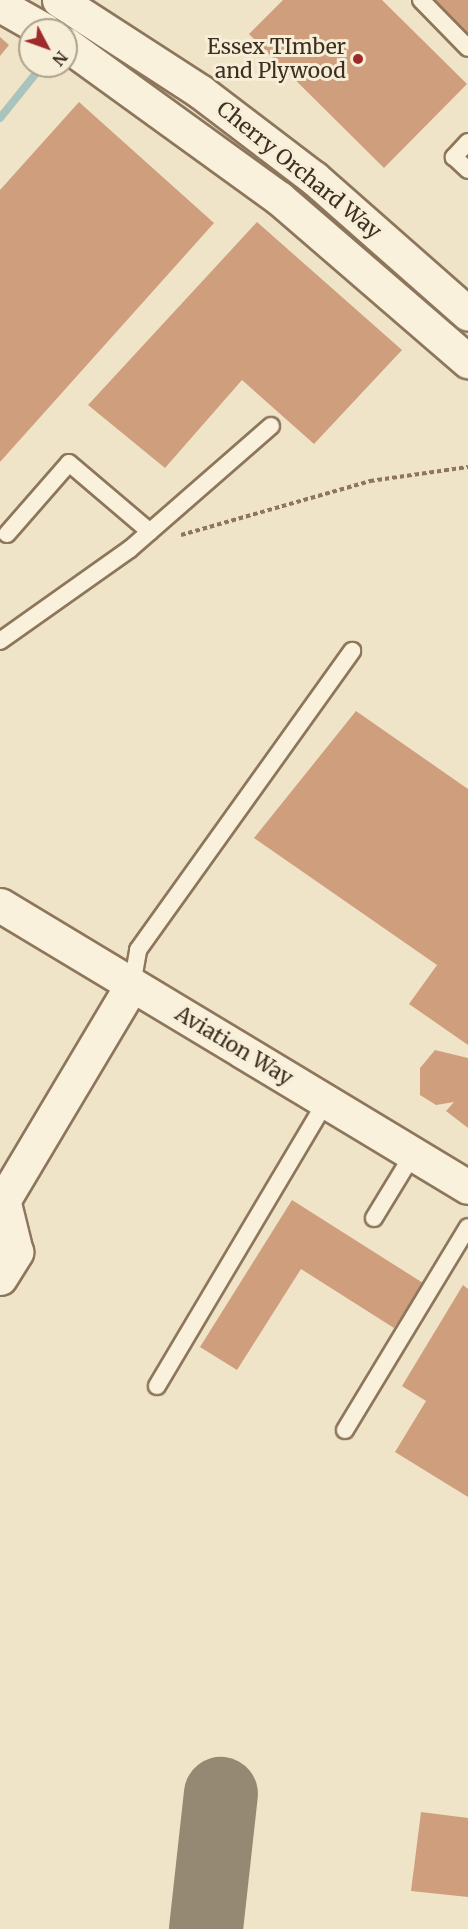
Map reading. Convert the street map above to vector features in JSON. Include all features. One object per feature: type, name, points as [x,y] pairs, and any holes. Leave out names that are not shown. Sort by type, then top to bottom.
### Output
[{"type":"main road","name":"Cherry Orchard Way","points":[[59,0],[201,93],[305,171],[468,314]]},
{"type":"main road","points":[[0,5],[23,18]]},
{"type":"main road","name":"Cherry Orchard Way","points":[[78,54],[279,198],[468,361]]},
{"type":"main road","name":"Aviation Way","points":[[0,905],[468,1187]]},
{"type":"main road","points":[[0,1278],[16,1252],[2,1204],[132,984]]},
{"type":"lane","points":[[421,0],[468,48]]},
{"type":"lane","points":[[468,142],[454,157],[468,170]]},
{"type":"lane","points":[[0,641],[150,532],[272,426]]},
{"type":"lane","points":[[7,534],[69,463],[150,532]]},
{"type":"lane","points":[[132,984],[138,950],[352,651]]},
{"type":"lane","points":[[157,1386],[326,1101]]},
{"type":"lane","points":[[374,1218],[412,1154]]},
{"type":"lane","points":[[345,1430],[468,1227]]},
{"type":"path","points":[[150,532],[186,535],[370,481],[468,467]]},
{"type":"building","name":"Essex TImber and Plywood","points":[[283,0],[382,0],[467,84],[384,168],[249,34]]},
{"type":"building","points":[[430,0],[468,0],[468,39]]},
{"type":"building","points":[[0,37],[9,45],[0,56]]},
{"type":"building","points":[[79,102],[214,223],[0,462],[0,190]]},
{"type":"building","points":[[257,222],[402,350],[314,444],[242,380],[165,468],[88,405]]},
{"type":"building","points":[[356,711],[468,789],[468,1045],[409,1004],[437,965],[254,838]]},
{"type":"building","points":[[435,1050],[468,1058],[468,1128],[446,1111],[454,1102],[436,1105],[420,1095],[420,1068]]},
{"type":"building","points":[[292,1200],[423,1283],[394,1328],[301,1269],[237,1370],[200,1347]]},
{"type":"building","points":[[463,1285],[468,1289],[468,1497],[395,1452],[426,1401],[402,1386]]},
{"type":"building","points":[[421,1812],[468,1818],[468,1897],[411,1891]]},
{"type":"waterway","points":[[0,118],[32,78]]},
{"type":"taxiway","points":[[206,1929],[221,1794]]},
{"type":"place","name":"Essex TImber and Plywood","points":[[358,59]]}]
